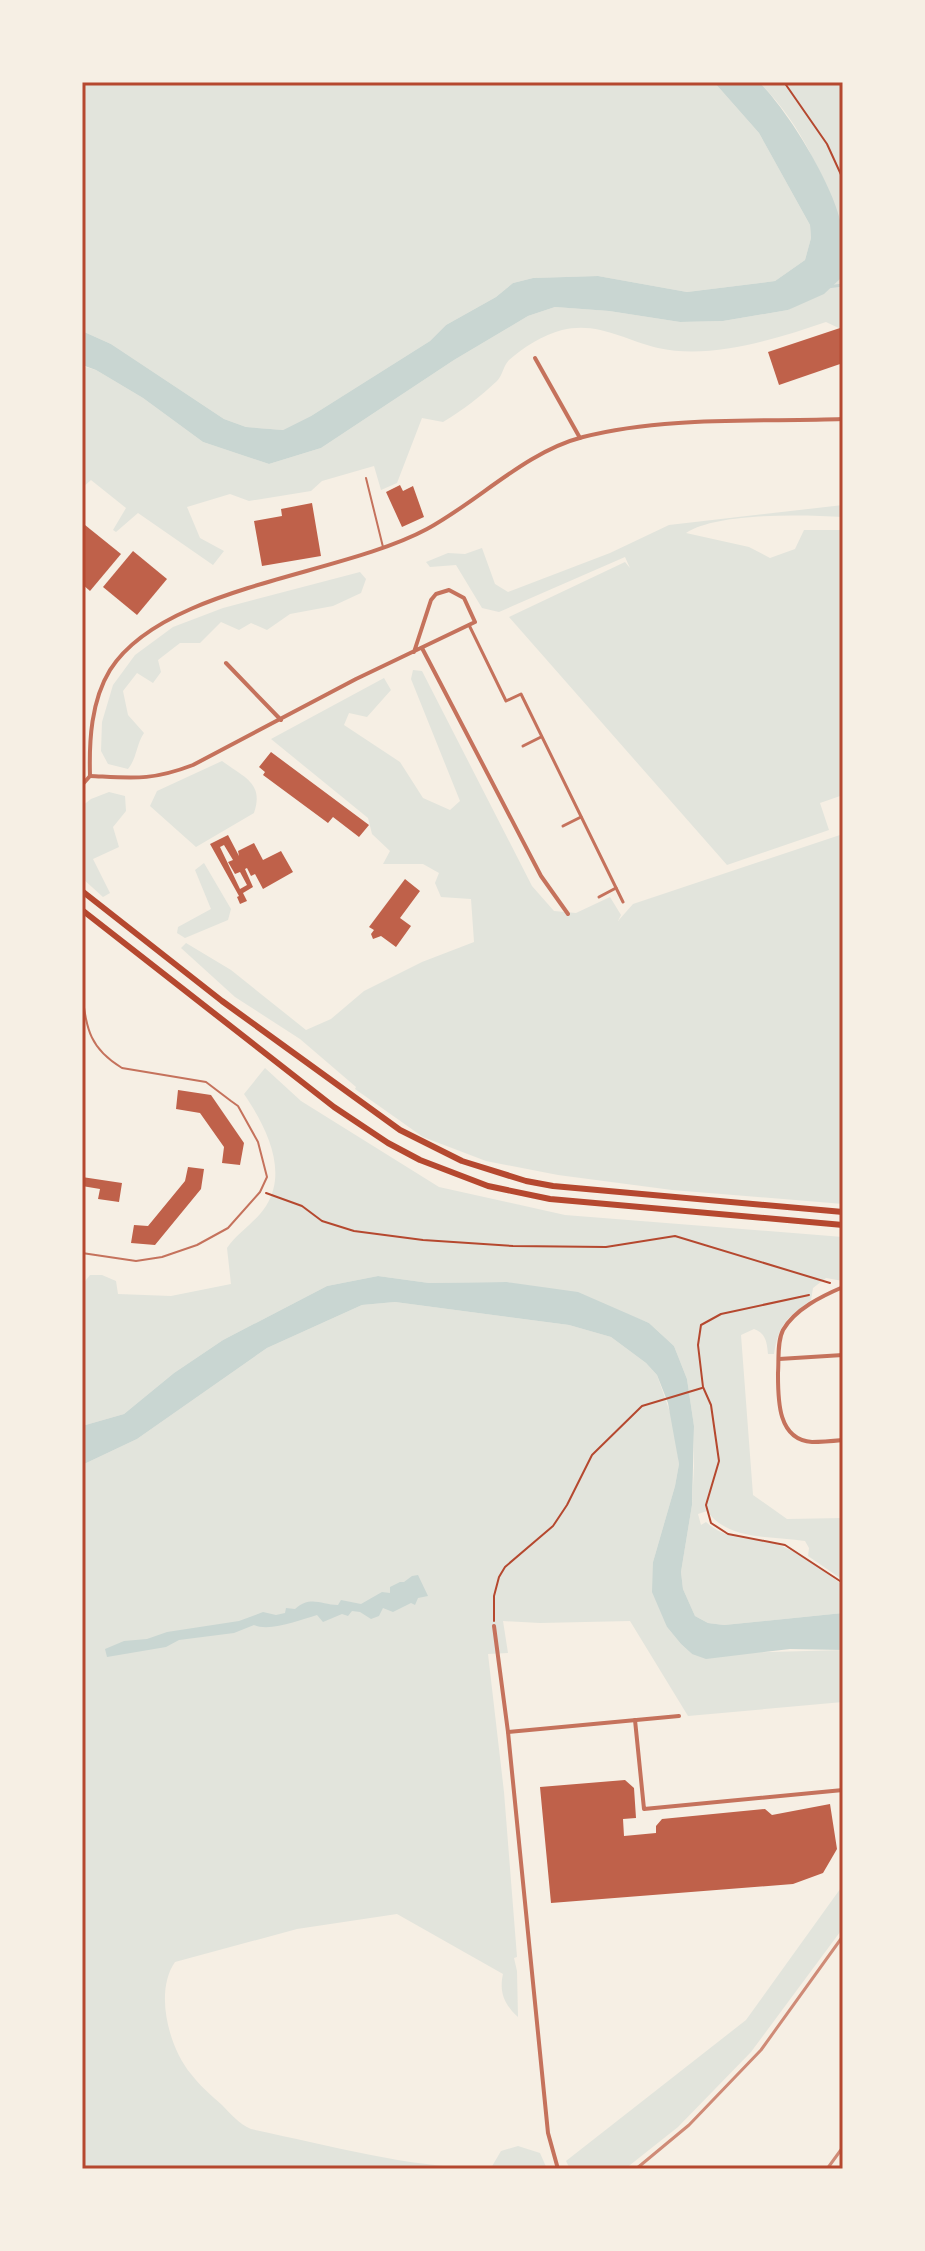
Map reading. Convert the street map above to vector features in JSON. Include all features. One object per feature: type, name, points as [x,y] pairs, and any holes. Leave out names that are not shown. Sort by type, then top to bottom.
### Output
[{"type":"main road","points":[[82,891],[347,1094],[426,1145],[462,1161],[526,1181],[580,1189],[843,1212]]},
{"type":"main road","points":[[82,910],[334,1107],[420,1160],[488,1186],[523,1194],[577,1202],[843,1225]]},
{"type":"main road","points":[[677,1211],[678,1197]]},
{"type":"street","points":[[535,358],[580,438]]},
{"type":"street","points":[[82,785],[90,776],[89,741],[99,697],[110,670],[129,648],[153,630],[219,597],[383,549],[428,529],[536,457],[580,438],[636,426],[843,419]]},
{"type":"street","points":[[414,652],[428,606],[436,594],[449,590],[457,592],[468,604],[472,623],[506,701],[521,694],[623,902]]},
{"type":"street","points":[[90,776],[164,776],[193,765],[356,679],[472,623]]},
{"type":"street","points":[[422,648],[536,865],[568,914]]},
{"type":"street","points":[[226,663],[281,720]]},
{"type":"street","points":[[523,746],[542,737]]},
{"type":"street","points":[[563,826],[581,817]]},
{"type":"street","points":[[599,897],[616,888]]},
{"type":"street","points":[[843,1287],[807,1307],[782,1331],[779,1359],[779,1409],[790,1431],[805,1441],[843,1440]]},
{"type":"street","points":[[779,1359],[843,1355]]},
{"type":"street","points":[[494,1626],[508,1732],[547,2119],[558,2169]]},
{"type":"street","points":[[508,1732],[679,1716]]},
{"type":"street","points":[[635,1720],[644,1809],[843,1790]]},
{"type":"lane","points":[[366,478],[383,549]]},
{"type":"lane","points":[[82,994],[89,1032],[100,1052],[111,1062],[122,1068],[206,1082],[238,1106],[258,1142],[267,1177],[260,1192],[228,1228],[197,1245],[162,1257],[136,1261],[82,1253]]},
{"type":"path","points":[[784,82],[827,144],[843,179]]},
{"type":"path","points":[[260,1192],[302,1206],[322,1221],[354,1231],[423,1240],[513,1246],[606,1247],[675,1236],[843,1287]]},
{"type":"path","points":[[826,1294],[794,1296],[721,1314],[701,1325],[698,1345],[703,1387],[711,1405],[719,1461],[706,1505],[711,1523],[728,1534],[785,1545],[843,1583]]},
{"type":"path","points":[[494,1626],[494,1596],[499,1577],[505,1567],[553,1526],[592,1455],[642,1406],[703,1387]]},
{"type":"shaded area","points":[[82,82],[714,82],[759,133],[810,225],[811,238],[805,260],[775,281],[687,292],[598,276],[533,278],[513,283],[496,297],[446,325],[430,341],[311,416],[283,430],[246,427],[224,419],[111,344],[82,331]]},
{"type":"shaded area","points":[[714,82],[759,82],[784,112],[822,175],[839,216],[843,239],[841,278],[824,294],[788,310],[723,321],[680,322],[609,311],[555,307],[528,316],[454,360],[321,448],[269,464],[203,442],[143,398],[82,365],[82,331],[111,344],[224,419],[246,427],[283,430],[311,416],[430,341],[446,325],[496,297],[513,283],[533,278],[598,276],[687,292],[775,281],[805,260],[811,238],[810,225],[759,133]]},
{"type":"shaded area","points":[[759,82],[841,82],[843,233],[810,152],[787,115]]},
{"type":"shaded area","points":[[843,245],[843,330],[826,322],[765,341],[700,351],[658,348],[587,328],[555,332],[515,355],[507,362],[497,381],[443,422],[422,418],[397,483],[381,490],[374,466],[322,481],[311,491],[249,501],[230,494],[187,507],[200,538],[224,551],[213,565],[138,513],[116,532],[113,530],[126,508],[91,480],[82,488],[82,366],[96,370],[143,398],[203,442],[269,464],[321,448],[454,360],[528,316],[555,307],[609,311],[680,322],[723,321],[788,310],[841,278]]},
{"type":"shaded area","points":[[843,505],[843,517],[739,518],[700,526],[686,533],[749,547],[770,558],[795,549],[804,530],[843,530],[843,795],[820,803],[829,830],[727,865],[509,617],[625,562],[630,568],[625,557],[499,612],[482,608],[456,565],[430,567],[426,562],[448,553],[465,554],[482,548],[495,584],[508,592],[610,553],[669,525]]},
{"type":"shaded area","points":[[360,572],[366,579],[361,593],[333,606],[290,614],[267,630],[251,623],[239,630],[221,622],[200,643],[180,643],[158,660],[161,672],[153,683],[137,673],[123,691],[128,715],[144,733],[128,769],[108,764],[101,751],[102,722],[113,685],[135,655],[173,627],[223,608]]},
{"type":"shaded area","points":[[413,670],[422,671],[532,886],[554,911],[576,913],[610,897],[621,915],[618,921],[633,904],[843,834],[843,1204],[672,1190],[558,1175],[486,1161],[423,1137],[355,1089],[300,1039],[235,997],[181,948],[186,943],[231,970],[306,1030],[331,1019],[364,991],[422,962],[474,942],[471,899],[441,897],[435,883],[439,873],[423,864],[383,864],[390,851],[372,834],[368,818],[271,739],[384,678],[391,690],[367,717],[349,713],[344,725],[400,762],[423,798],[450,810],[460,801],[411,679]]},
{"type":"shaded area","points":[[222,761],[245,777],[254,788],[254,813],[196,847],[150,806],[157,791]]},
{"type":"shaded area","points":[[109,792],[125,796],[126,811],[113,827],[119,847],[93,859],[110,893],[103,897],[82,878],[82,806]]},
{"type":"shaded area","points":[[204,863],[231,909],[228,920],[185,938],[177,933],[178,927],[211,909],[195,870]]},
{"type":"shaded area","points":[[265,1068],[301,1101],[439,1187],[565,1215],[843,1237],[843,1281],[826,1278],[813,1288],[811,1300],[782,1328],[774,1354],[768,1354],[765,1339],[758,1331],[754,1329],[741,1335],[753,1495],[787,1519],[843,1518],[843,1580],[808,1556],[809,1548],[805,1541],[739,1532],[716,1521],[707,1511],[698,1514],[701,1525],[706,1522],[725,1534],[774,1543],[814,1564],[843,1585],[843,1613],[724,1625],[708,1623],[695,1616],[683,1589],[681,1572],[692,1505],[694,1426],[687,1379],[674,1346],[649,1323],[624,1313],[507,1282],[429,1283],[378,1276],[327,1286],[223,1340],[174,1373],[124,1414],[82,1426],[82,1285],[90,1275],[102,1275],[116,1281],[118,1294],[171,1296],[231,1284],[227,1248],[257,1217],[273,1192],[275,1163],[272,1148],[244,1094]]},
{"type":"shaded area","points":[[378,1276],[429,1283],[507,1282],[578,1292],[649,1323],[674,1346],[687,1379],[694,1426],[692,1505],[681,1572],[683,1589],[695,1616],[708,1623],[724,1625],[843,1613],[843,1650],[790,1649],[706,1659],[692,1654],[681,1644],[667,1627],[652,1592],[653,1562],[679,1464],[668,1403],[657,1375],[646,1363],[611,1337],[569,1325],[395,1302],[362,1305],[267,1348],[137,1439],[82,1465],[82,1426],[124,1414],[174,1373],[223,1340],[327,1286]]},
{"type":"shaded area","points":[[395,1302],[569,1325],[611,1337],[646,1363],[657,1375],[673,1421],[679,1464],[653,1562],[667,1627],[692,1654],[843,1650],[843,1702],[688,1716],[630,1621],[503,1621],[508,1653],[488,1654],[504,1792],[517,1957],[514,1958],[518,2017],[504,1997],[503,1974],[397,1914],[297,1929],[175,1962],[169,1974],[165,2004],[171,2035],[183,2063],[206,2090],[251,2129],[371,2155],[461,2167],[491,2168],[501,2151],[518,2146],[540,2153],[547,2169],[82,2169],[82,1465],[137,1439],[267,1348],[362,1305]]},
{"type":"shaded area","points":[[418,1575],[428,1596],[418,1598],[415,1605],[411,1603],[393,1612],[383,1608],[379,1616],[371,1619],[352,1611],[348,1616],[342,1614],[323,1622],[317,1615],[276,1626],[254,1625],[234,1633],[179,1640],[166,1647],[107,1657],[105,1649],[124,1641],[239,1621],[263,1612],[276,1615],[285,1613],[286,1608],[295,1609],[306,1602],[338,1605],[341,1600],[361,1604],[382,1592],[390,1593],[390,1587]]},
{"type":"shaded area","points":[[843,1885],[843,1928],[751,2052],[678,2127],[625,2169],[570,2169],[566,2161],[746,2020]]},
{"type":"building","points":[[843,327],[843,363],[779,385],[768,352]]},
{"type":"building","points":[[400,485],[403,491],[413,486],[424,517],[402,527],[386,492]]},
{"type":"building","points":[[312,503],[321,556],[262,566],[254,521],[282,516],[281,509]]},
{"type":"building","points":[[85,525],[121,554],[90,591],[82,584],[82,528]]},
{"type":"building","points":[[133,551],[167,579],[137,615],[103,587]]},
{"type":"building","points":[[271,752],[369,825],[359,837],[333,817],[328,823],[263,775],[265,772],[259,767]]},
{"type":"building","points":[[228,835],[239,856],[238,851],[254,843],[263,860],[281,851],[293,872],[263,889],[255,874],[251,876],[245,869],[253,887],[243,893],[247,901],[240,904],[239,896],[210,844]],"holes":[[[224,845],[233,860],[228,862],[235,874],[240,872],[247,885],[240,889],[220,847]]]},
{"type":"building","points":[[405,879],[420,891],[400,918],[411,926],[396,947],[381,936],[373,939],[371,934],[374,930],[369,927]]},
{"type":"building","points":[[178,1090],[211,1095],[244,1143],[240,1165],[222,1163],[224,1147],[200,1113],[176,1109]]},
{"type":"building","points":[[188,1167],[204,1169],[201,1189],[155,1245],[131,1243],[134,1225],[148,1226],[185,1181]]},
{"type":"building","points":[[82,1177],[122,1183],[119,1202],[98,1199],[100,1189],[82,1186]]},
{"type":"building","points":[[625,1780],[634,1788],[636,1818],[623,1819],[624,1836],[656,1833],[656,1826],[662,1819],[765,1809],[772,1815],[830,1804],[837,1849],[823,1873],[793,1884],[551,1903],[540,1787]]},
{"type":"waterway","points":[[827,287],[843,285]]},
{"type":"railway","points":[[636,2169],[689,2125],[761,2050],[843,1936]]},
{"type":"railway","points":[[827,2169],[843,2147]]}]
